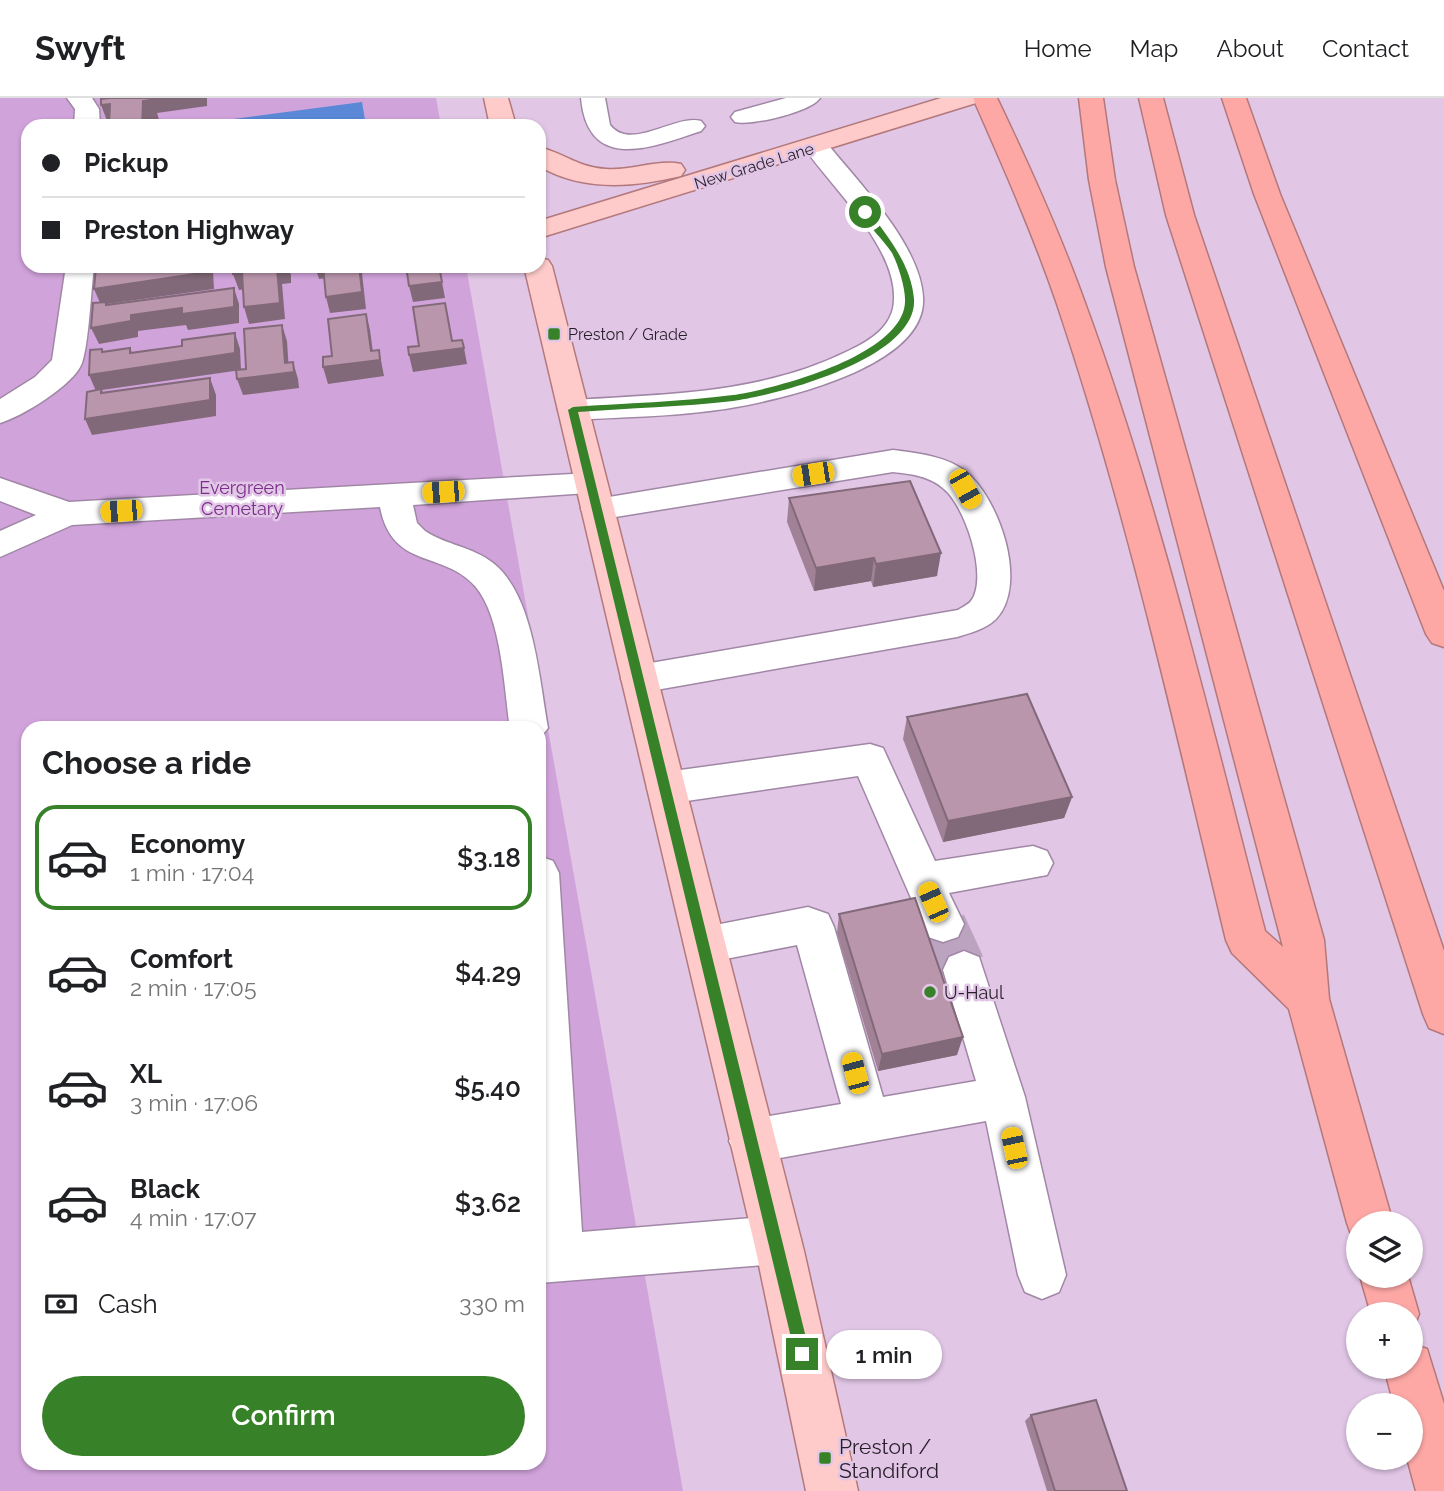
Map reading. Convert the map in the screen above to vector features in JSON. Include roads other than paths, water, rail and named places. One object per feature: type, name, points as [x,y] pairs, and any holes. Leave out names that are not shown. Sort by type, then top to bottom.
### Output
[{"type":"highway","points":[[1091,98],[1102,180],[1120,267],[1303,940],[1308,999],[1367,1211]]},
{"type":"highway","points":[[1151,98],[1180,215],[1444,1014]]},
{"type":"highway","points":[[1234,98],[1267,194],[1444,634]]},
{"type":"highway","points":[[992,111],[1041,222],[1087,345],[1116,436],[1247,940],[1308,999]]},
{"type":"highway","points":[[1412,1379],[1442,1491]]},
{"type":"main road","name":"New Grade Lane","points":[[546,228],[967,98]]},
{"type":"main road","points":[[546,158],[578,173],[606,178],[639,177],[679,168],[856,115],[900,120]]},
{"type":"main road","points":[[540,273],[777,1240],[832,1491]]},
{"type":"lane","points":[[79,98],[87,109],[87,119]]},
{"type":"lane","points":[[593,98],[598,127],[609,138],[637,142],[692,126]]},
{"type":"lane","points":[[744,117],[786,107],[808,98]]},
{"type":"lane","points":[[573,410],[735,398],[806,379],[854,360],[888,341],[903,324],[910,301],[898,256],[816,146]]},
{"type":"lane","points":[[0,413],[46,384],[67,363],[79,273]]},
{"type":"lane","points":[[0,545],[67,514],[394,495],[594,496],[894,461],[913,463],[954,478],[965,489],[985,531],[994,591],[987,608],[975,617],[957,624],[639,679]]},
{"type":"lane","points":[[0,489],[67,514]]},
{"type":"lane","points":[[394,495],[404,530],[419,544],[468,562],[488,579],[509,617],[528,721]]},
{"type":"lane","points":[[666,788],[870,760],[943,924]]},
{"type":"lane","points":[[923,880],[1033,863]]},
{"type":"lane","points":[[705,945],[808,925],[813,927],[868,1121]]},
{"type":"lane","points":[[964,970],[1003,1097],[1042,1275]]},
{"type":"lane","points":[[752,1140],[1003,1097]]},
{"type":"lane","points":[[546,1142],[549,1258],[777,1240]]},
{"type":"water","points":[[362,102],[365,119],[233,119]]},
{"type":"tunnel","points":[[943,924],[964,970]]},
{"type":"place","name":"Preston / Grade","points":[[554,334]]},
{"type":"place","name":"U-Haul","points":[[930,992]]},
{"type":"place","name":"Preston / Standiford","points":[[825,1458]]},
{"type":"park label","name":"Evergreen Cemetary","points":[[242,497]]}]
